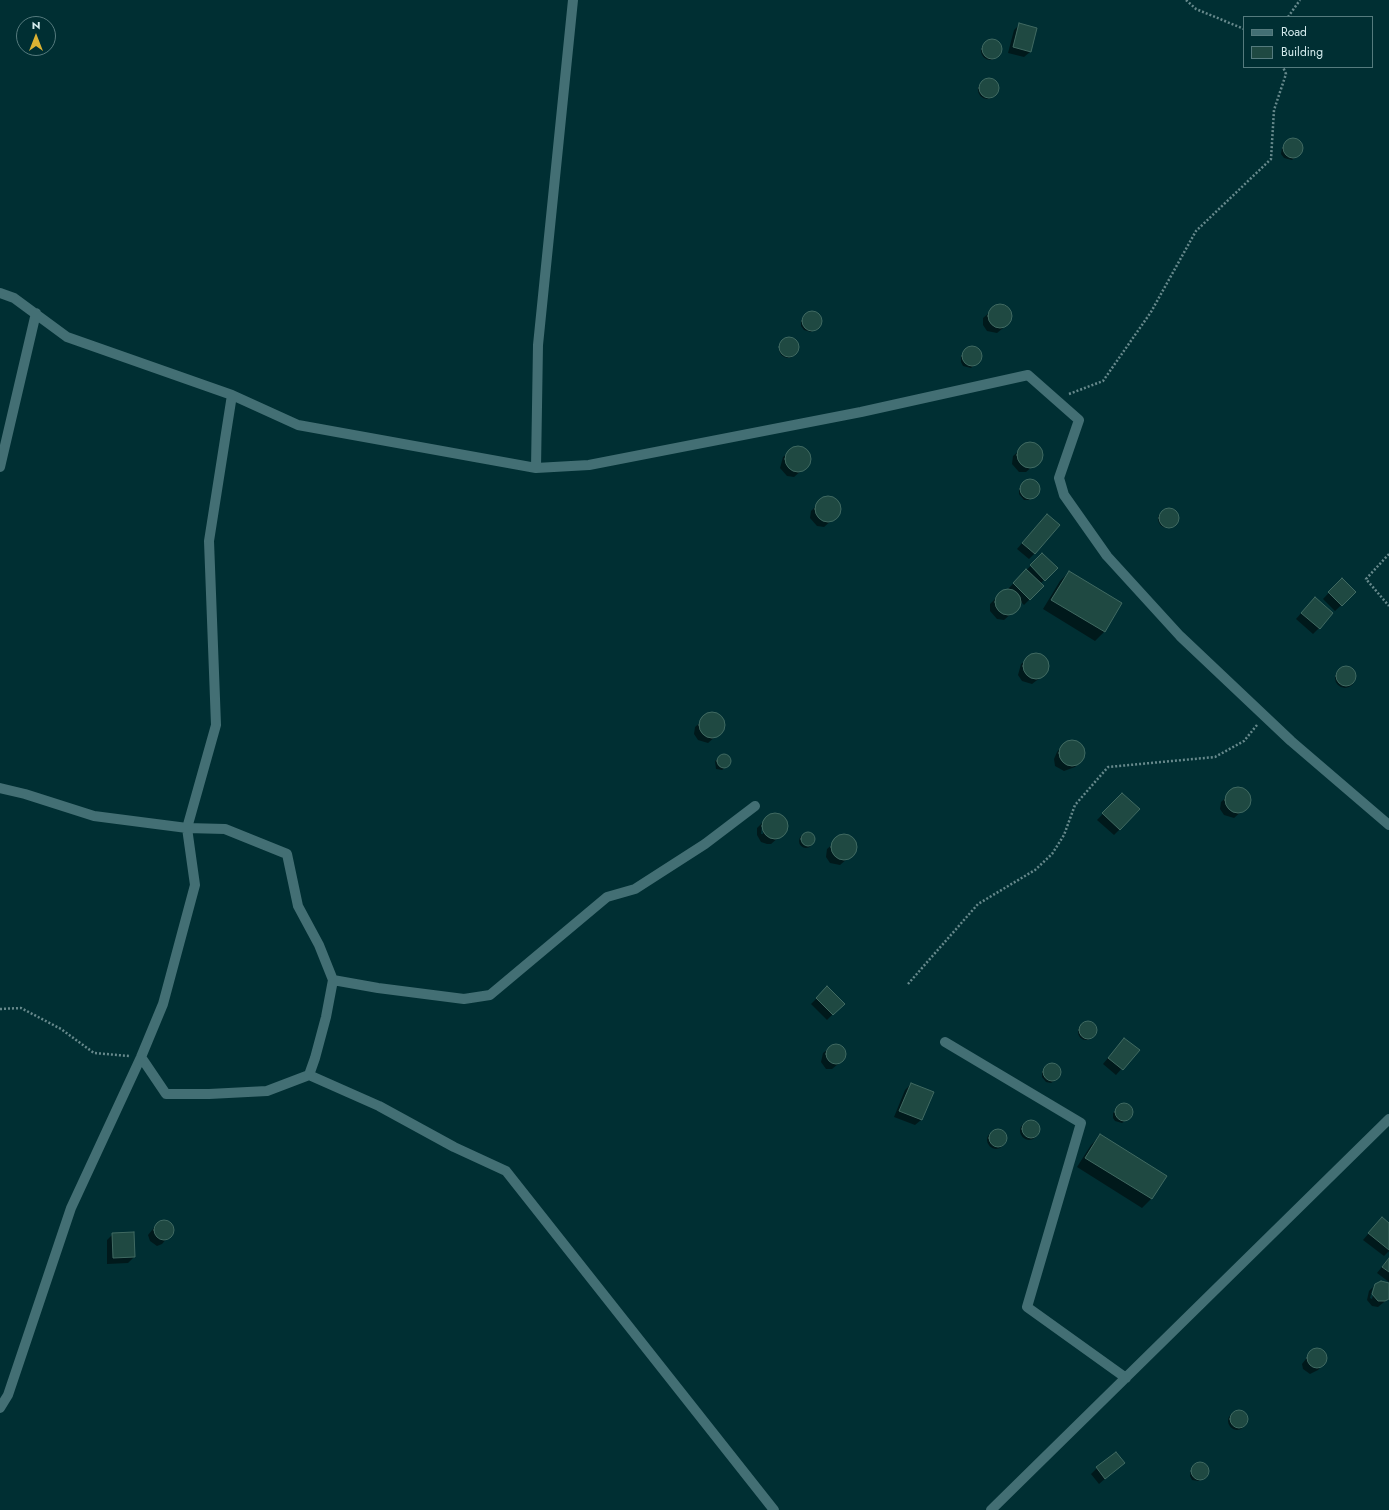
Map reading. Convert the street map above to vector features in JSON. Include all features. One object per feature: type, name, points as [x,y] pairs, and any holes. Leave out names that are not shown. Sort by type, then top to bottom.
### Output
[{"type":"street","points":[[536,468],[538,345],[573,0]]},
{"type":"street","points":[[0,293],[14,298],[67,337],[232,395],[298,425],[536,468],[589,465],[861,412],[1028,376],[1079,420],[1059,478],[1064,496],[1107,556],[1180,636],[1290,741],[1389,825]]},
{"type":"street","points":[[0,467],[36,313]]},
{"type":"street","points":[[0,1408],[8,1395],[71,1208],[141,1057],[163,1004],[195,885],[186,828],[216,725],[209,541],[232,395]]},
{"type":"street","points":[[0,788],[25,794],[94,816],[186,828],[225,829],[287,854],[298,906],[320,945],[333,980],[316,1058],[309,1075]]},
{"type":"street","points":[[333,980],[378,988],[464,999],[490,995],[608,897],[635,889],[706,844],[755,806]]},
{"type":"street","points":[[945,1042],[1081,1123],[1027,1307],[1126,1378]]},
{"type":"street","points":[[141,1057],[166,1094],[209,1094],[267,1091],[309,1075],[379,1106],[454,1147],[506,1170],[774,1510]]},
{"type":"street","points":[[991,1510],[1389,1119]]},
{"type":"path","points":[[1186,0],[1196,9],[1243,29]]},
{"type":"path","points":[[1289,16],[1300,0]]},
{"type":"path","points":[[1056,400],[1102,381],[1151,312],[1196,231],[1272,160],[1274,110],[1286,74],[1283,68]]},
{"type":"path","points":[[1389,554],[1366,579],[1389,606]]},
{"type":"path","points":[[908,984],[978,904],[1035,870],[1052,854],[1064,835],[1075,805],[1108,767],[1214,757],[1244,741],[1264,716]]},
{"type":"path","points":[[0,1009],[21,1008],[61,1029],[94,1053],[141,1057]]},
{"type":"building","points":[[1019,23],[1037,28],[1031,52],[1013,47]]},
{"type":"building","points":[[992,39],[999,42],[1002,49],[999,56],[992,59],[985,56],[982,49],[985,42]]},
{"type":"building","points":[[989,78],[996,81],[999,88],[996,95],[989,98],[982,95],[979,88],[982,81]]},
{"type":"building","points":[[1293,138],[1300,141],[1303,148],[1300,155],[1293,158],[1286,155],[1283,148],[1286,141]]},
{"type":"building","points":[[1000,304],[1009,307],[1012,316],[1009,325],[1000,328],[991,325],[988,316],[991,307]]},
{"type":"building","points":[[812,311],[819,314],[822,321],[819,328],[812,331],[805,328],[802,321],[805,314]]},
{"type":"building","points":[[789,337],[796,340],[799,347],[796,354],[789,357],[782,354],[779,347],[782,340]]},
{"type":"building","points":[[972,346],[979,349],[982,356],[979,363],[972,366],[965,363],[962,356],[965,349]]},
{"type":"building","points":[[1030,442],[1039,446],[1043,455],[1039,464],[1030,468],[1021,464],[1017,455],[1021,446]]},
{"type":"building","points":[[798,446],[807,450],[811,459],[807,468],[798,472],[789,468],[785,459],[789,450]]},
{"type":"building","points":[[1030,479],[1037,482],[1040,489],[1037,496],[1030,499],[1023,496],[1020,489],[1023,482]]},
{"type":"building","points":[[828,496],[837,500],[841,509],[837,518],[828,522],[819,518],[815,509],[819,500]]},
{"type":"building","points":[[1169,508],[1176,511],[1179,518],[1176,525],[1169,528],[1162,525],[1159,518],[1162,511]]},
{"type":"building","points":[[1047,514],[1060,525],[1035,554],[1022,543]]},
{"type":"building","points":[[1042,553],[1058,568],[1045,581],[1030,565]]},
{"type":"building","points":[[1026,569],[1044,586],[1030,600],[1013,583]]},
{"type":"building","points":[[1069,571],[1122,603],[1105,632],[1051,600]]},
{"type":"building","points":[[1342,578],[1356,592],[1342,606],[1328,592]]},
{"type":"building","points":[[1008,589],[1017,593],[1021,602],[1017,611],[1008,615],[999,611],[995,602],[999,593]]},
{"type":"building","points":[[1315,597],[1333,613],[1320,629],[1301,613]]},
{"type":"building","points":[[1036,653],[1045,657],[1049,666],[1045,675],[1036,679],[1027,675],[1023,666],[1027,657]]},
{"type":"building","points":[[1346,666],[1353,669],[1356,676],[1353,683],[1346,686],[1339,683],[1336,676],[1339,669]]},
{"type":"building","points":[[712,712],[721,716],[725,725],[721,734],[712,738],[703,734],[699,725],[703,716]]},
{"type":"building","points":[[1072,740],[1081,744],[1085,753],[1081,762],[1072,766],[1063,762],[1059,753],[1063,744]]},
{"type":"building","points":[[721,754],[727,754],[731,758],[731,764],[727,768],[721,768],[717,764],[717,758]]},
{"type":"building","points":[[1238,787],[1247,791],[1251,800],[1247,809],[1238,813],[1229,809],[1225,800],[1229,791]]},
{"type":"building","points":[[1122,793],[1140,809],[1120,830],[1102,813]]},
{"type":"building","points":[[775,813],[784,817],[788,826],[784,835],[775,839],[766,835],[762,826],[766,817]]},
{"type":"building","points":[[805,832],[811,832],[815,836],[815,842],[811,846],[805,846],[801,842],[801,836]]},
{"type":"building","points":[[844,834],[853,838],[857,847],[853,856],[844,860],[835,856],[831,847],[835,838]]},
{"type":"building","points":[[827,986],[845,1004],[833,1015],[816,998]]},
{"type":"building","points":[[1088,1021],[1094,1024],[1097,1030],[1094,1036],[1088,1039],[1082,1036],[1079,1030],[1082,1024]]},
{"type":"building","points":[[1124,1038],[1140,1050],[1123,1070],[1108,1058]]},
{"type":"building","points":[[832,1044],[840,1044],[846,1050],[846,1058],[840,1064],[832,1064],[826,1058],[826,1050]]},
{"type":"building","points":[[1052,1063],[1058,1066],[1061,1072],[1058,1078],[1052,1081],[1046,1078],[1043,1072],[1046,1066]]},
{"type":"building","points":[[911,1083],[934,1092],[922,1120],[899,1111]]},
{"type":"building","points":[[1124,1103],[1130,1106],[1133,1112],[1130,1118],[1124,1121],[1118,1118],[1115,1112],[1118,1106]]},
{"type":"building","points":[[1031,1120],[1037,1123],[1040,1129],[1037,1135],[1031,1138],[1025,1135],[1022,1129],[1025,1123]]},
{"type":"building","points":[[998,1129],[1004,1132],[1007,1138],[1004,1144],[998,1147],[992,1144],[989,1138],[992,1132]]},
{"type":"building","points":[[1100,1134],[1167,1176],[1152,1199],[1085,1158]]},
{"type":"building","points":[[1382,1217],[1389,1223],[1389,1250],[1368,1233]]},
{"type":"building","points":[[160,1220],[168,1220],[174,1226],[174,1234],[168,1240],[160,1240],[154,1234],[154,1226]]},
{"type":"building","points":[[134,1232],[135,1257],[113,1258],[112,1233]]},
{"type":"building","points":[[1389,1258],[1389,1272],[1382,1267]]},
{"type":"building","points":[[1381,1281],[1389,1283],[1389,1299],[1385,1301],[1378,1301],[1372,1294],[1375,1284]]},
{"type":"building","points":[[1313,1348],[1321,1348],[1327,1354],[1327,1362],[1321,1368],[1313,1368],[1307,1362],[1307,1354]]},
{"type":"building","points":[[1239,1410],[1245,1413],[1248,1419],[1245,1425],[1239,1428],[1233,1425],[1230,1419],[1233,1413]]},
{"type":"building","points":[[1116,1452],[1125,1463],[1105,1479],[1096,1467]]},
{"type":"building","points":[[1200,1462],[1206,1465],[1209,1471],[1206,1477],[1200,1480],[1194,1477],[1191,1471],[1194,1465]]}]
